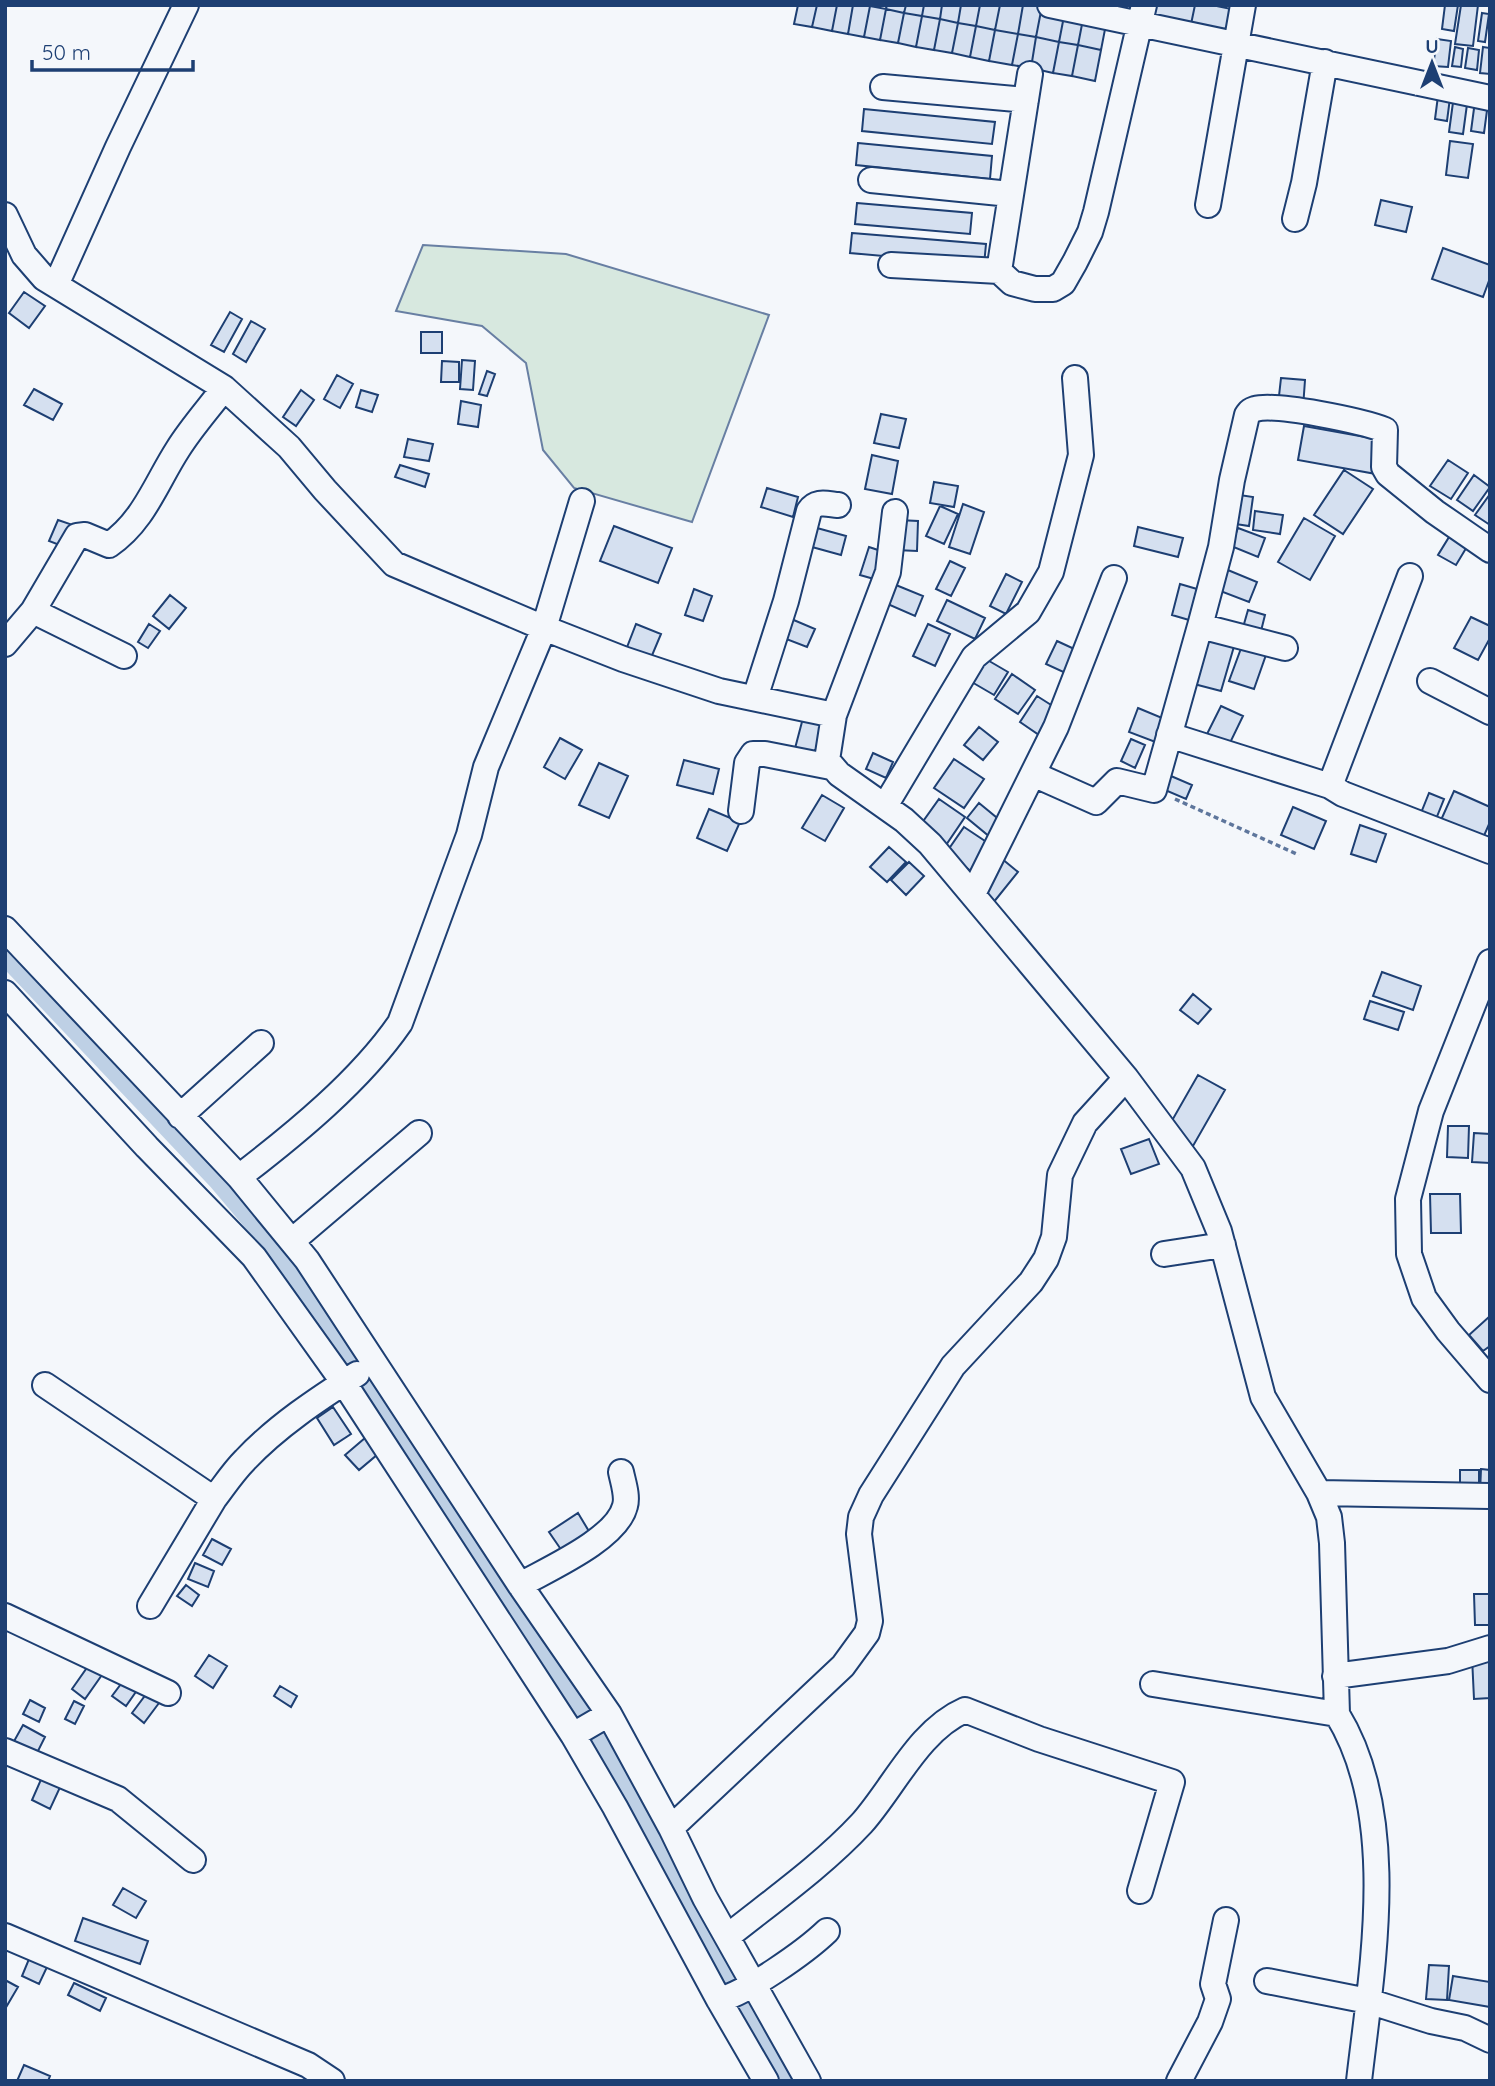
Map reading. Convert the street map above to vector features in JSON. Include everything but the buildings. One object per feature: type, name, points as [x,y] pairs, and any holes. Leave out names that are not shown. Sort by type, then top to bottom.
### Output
[{"type":"street","points":[[56,285],[186,5]]},
{"type":"street","points":[[1050,5],[1142,14],[1237,44],[1490,98]]},
{"type":"street","points":[[1208,205],[1243,5]]},
{"type":"street","points":[[891,265],[999,271],[1012,283],[1035,289],[1053,289],[1063,283],[1090,232],[1096,212],[1142,14]]},
{"type":"street","points":[[1295,219],[1325,62]]},
{"type":"street","points":[[999,271],[1030,74]]},
{"type":"street","points":[[883,87],[1026,100]]},
{"type":"street","points":[[871,180],[1010,194]]},
{"type":"street","points":[[5,215],[24,255],[44,278],[224,388],[289,447],[394,564],[622,659],[719,691],[834,715]]},
{"type":"street","points":[[885,806],[974,657],[1028,612],[1051,572],[1080,454],[1075,378]]},
{"type":"street","points":[[5,644],[33,611],[77,536],[85,535],[109,545],[150,501],[178,448],[224,388]]},
{"type":"street","points":[[1033,774],[1096,802],[1117,781],[1154,790],[1221,547],[1232,480],[1247,415],[1251,410],[1258,408],[1299,411],[1369,424],[1385,430],[1384,467],[1388,474],[1435,512],[1490,550]]},
{"type":"street","points":[[239,1177],[321,1110],[388,1040],[400,1023],[468,835],[486,767],[503,723],[521,689],[544,628],[582,501]]},
{"type":"street","points":[[755,698],[786,601],[809,511],[815,504],[838,505]]},
{"type":"street","points":[[895,512],[888,572],[834,715],[827,761],[831,767],[885,806],[930,844],[1126,1078],[1193,1168],[1223,1245],[1263,1397],[1319,1493],[1329,1517],[1337,1714],[1350,1736],[1362,1766],[1374,1837],[1376,1916],[1359,2081]]},
{"type":"street","points":[[1330,786],[1410,576]]},
{"type":"street","points":[[972,894],[1056,727],[1114,578]]},
{"type":"street","points":[[33,611],[124,656]]},
{"type":"street","points":[[1200,625],[1285,648]]},
{"type":"street","points":[[1430,681],[1490,712]]},
{"type":"street","points":[[1169,735],[1330,786],[1343,794],[1488,850]]},
{"type":"street","points":[[741,811],[747,763],[753,754],[831,767]]},
{"type":"street","points":[[5,929],[239,1177],[307,1260],[359,1373],[590,1724],[671,1828],[688,1908],[727,1937],[736,1993],[766,2081]]},
{"type":"street","points":[[1490,962],[1431,1111],[1408,1199],[1409,1254],[1424,1298],[1490,1380]]},
{"type":"street","points":[[5,993],[147,1147],[254,1257],[359,1373],[520,1585],[590,1724],[736,1993],[808,2081]]},
{"type":"street","points":[[180,1116],[261,1043]]},
{"type":"street","points":[[671,1828],[844,1665],[867,1633],[870,1621],[869,1606],[859,1534],[861,1517],[866,1506],[953,1366],[1031,1282],[1046,1259],[1055,1237],[1056,1203],[1063,1168],[1085,1124],[1126,1078]]},
{"type":"street","points":[[292,1241],[419,1133]]},
{"type":"street","points":[[1164,1254],[1223,1245]]},
{"type":"street","points":[[150,1606],[214,1499],[255,1451],[307,1408],[359,1373]]},
{"type":"street","points":[[46,1385],[214,1499]]},
{"type":"street","points":[[520,1585],[590,1544],[614,1525],[625,1505],[621,1472]]},
{"type":"street","points":[[1319,1493],[1490,1496]]},
{"type":"street","points":[[5,1616],[168,1693]]},
{"type":"street","points":[[1335,1675],[1448,1661],[1490,1648]]},
{"type":"street","points":[[1153,1684],[1337,1714]]},
{"type":"street","points":[[727,1937],[819,1863],[861,1824],[925,1742],[952,1716],[965,1710],[1039,1739],[1172,1782],[1140,1891]]},
{"type":"street","points":[[5,1751],[118,1800],[193,1860]]},
{"type":"street","points":[[1179,2081],[1210,2022],[1218,1999],[1213,1984],[1226,1920]]},
{"type":"street","points":[[736,1993],[806,1949],[827,1931]]},
{"type":"street","points":[[5,1936],[308,2065],[332,2081]]},
{"type":"street","points":[[1267,1981],[1368,2001],[1431,2021],[1465,2028],[1490,2040]]},
{"type":"path","points":[[1154,790],[1299,855]]},
{"type":"shaded area","points":[[423,245],[566,254],[769,315],[692,522],[574,488],[543,450],[526,363],[482,326],[396,311]]},
{"type":"waterway","points":[[5,953],[219,1179],[284,1256],[334,1336],[532,1629],[602,1739],[716,1957],[756,2026],[793,2081]]}]
